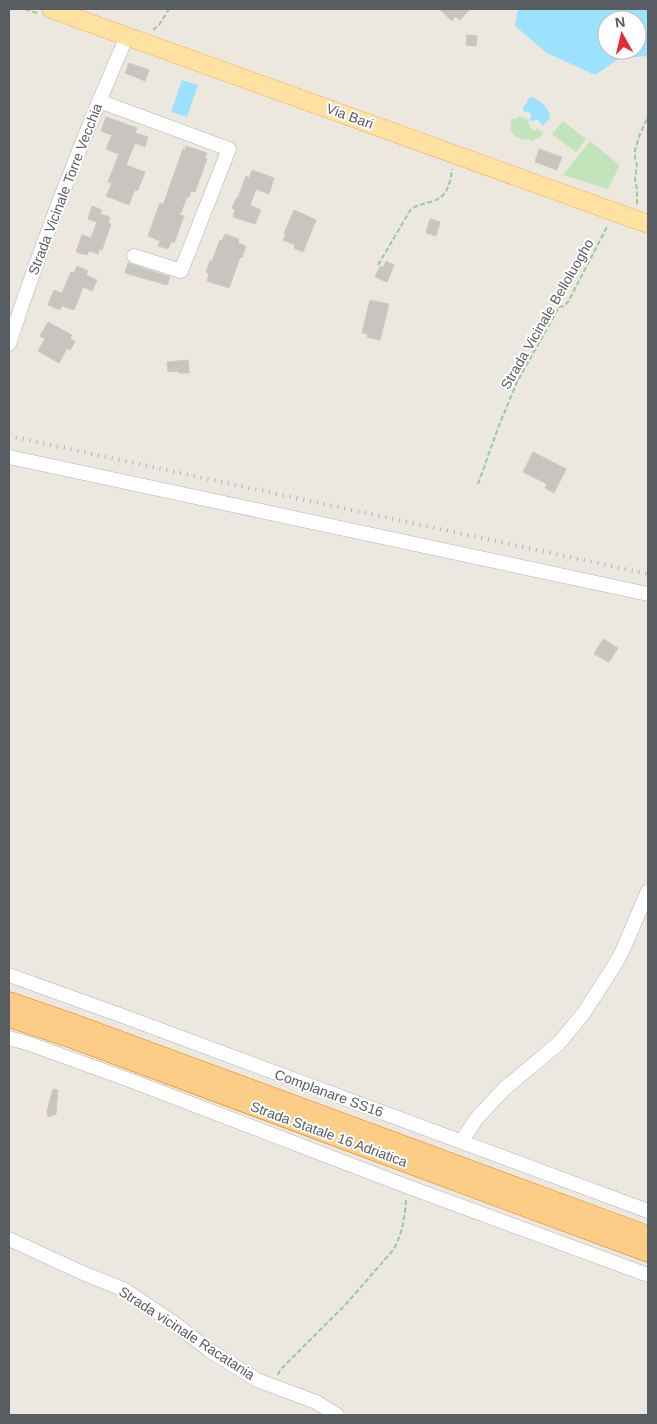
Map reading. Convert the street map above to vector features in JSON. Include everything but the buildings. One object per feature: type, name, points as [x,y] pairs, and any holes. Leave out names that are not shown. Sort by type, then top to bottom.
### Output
[{"type":"highway","name":"Strada Statale 16 Adriatica","points":[[9,1002],[82,1027],[648,1236]]},
{"type":"highway","name":"Strada Statale 16 Adriatica","points":[[9,1017],[648,1252]]},
{"type":"main road","name":"Via Bari","points":[[51,9],[648,224]]},
{"type":"street","name":"Strada Vicinale Torre Vecchia","points":[[9,344],[42,244],[99,100],[127,36]]},
{"type":"street","points":[[99,100],[229,150],[181,271],[134,256]]},
{"type":"street","points":[[9,457],[648,594]]},
{"type":"street","points":[[461,1142],[477,1118],[505,1088],[558,1043],[583,1014],[622,952],[648,891]]},
{"type":"street","name":"Complanare SS16","points":[[9,975],[648,1211]]},
{"type":"street","points":[[9,1038],[134,1081],[406,1186],[648,1275]]},
{"type":"street","name":"Strada vicinale Racatania","points":[[9,1239],[125,1290],[174,1323],[209,1350],[257,1380],[316,1402],[337,1415]]},
{"type":"path","points":[[151,31],[159,25],[169,9]]},
{"type":"path","points":[[631,218],[637,203],[635,150],[648,116]]},
{"type":"path","points":[[378,265],[411,209],[438,199],[447,190],[455,154]]},
{"type":"path","name":"Strada Vicinale Belloluogho","points":[[478,484],[498,428],[518,382],[559,307],[568,302],[607,227],[612,211]]},
{"type":"path","points":[[273,1386],[280,1370],[347,1303],[394,1249],[405,1218],[406,1186]]},
{"type":"green space","points":[[519,116],[528,120],[532,130],[535,131],[537,128],[543,132],[541,136],[533,141],[521,140],[519,137],[514,136],[511,119],[518,118]]},
{"type":"green space","points":[[563,121],[586,139],[576,152],[552,134]]},
{"type":"green space","points":[[590,141],[617,163],[619,167],[608,189],[563,175]]},
{"type":"water","points":[[518,9],[648,9],[648,56],[647,10],[597,10],[597,60],[617,60],[595,75],[547,53],[515,26]]},
{"type":"water","points":[[182,80],[198,85],[187,117],[171,112]]},
{"type":"water","points":[[532,97],[546,108],[550,115],[550,118],[543,126],[538,120],[531,121],[531,114],[523,111],[528,98]]},
{"type":"railway","points":[[9,436],[648,574]]}]
